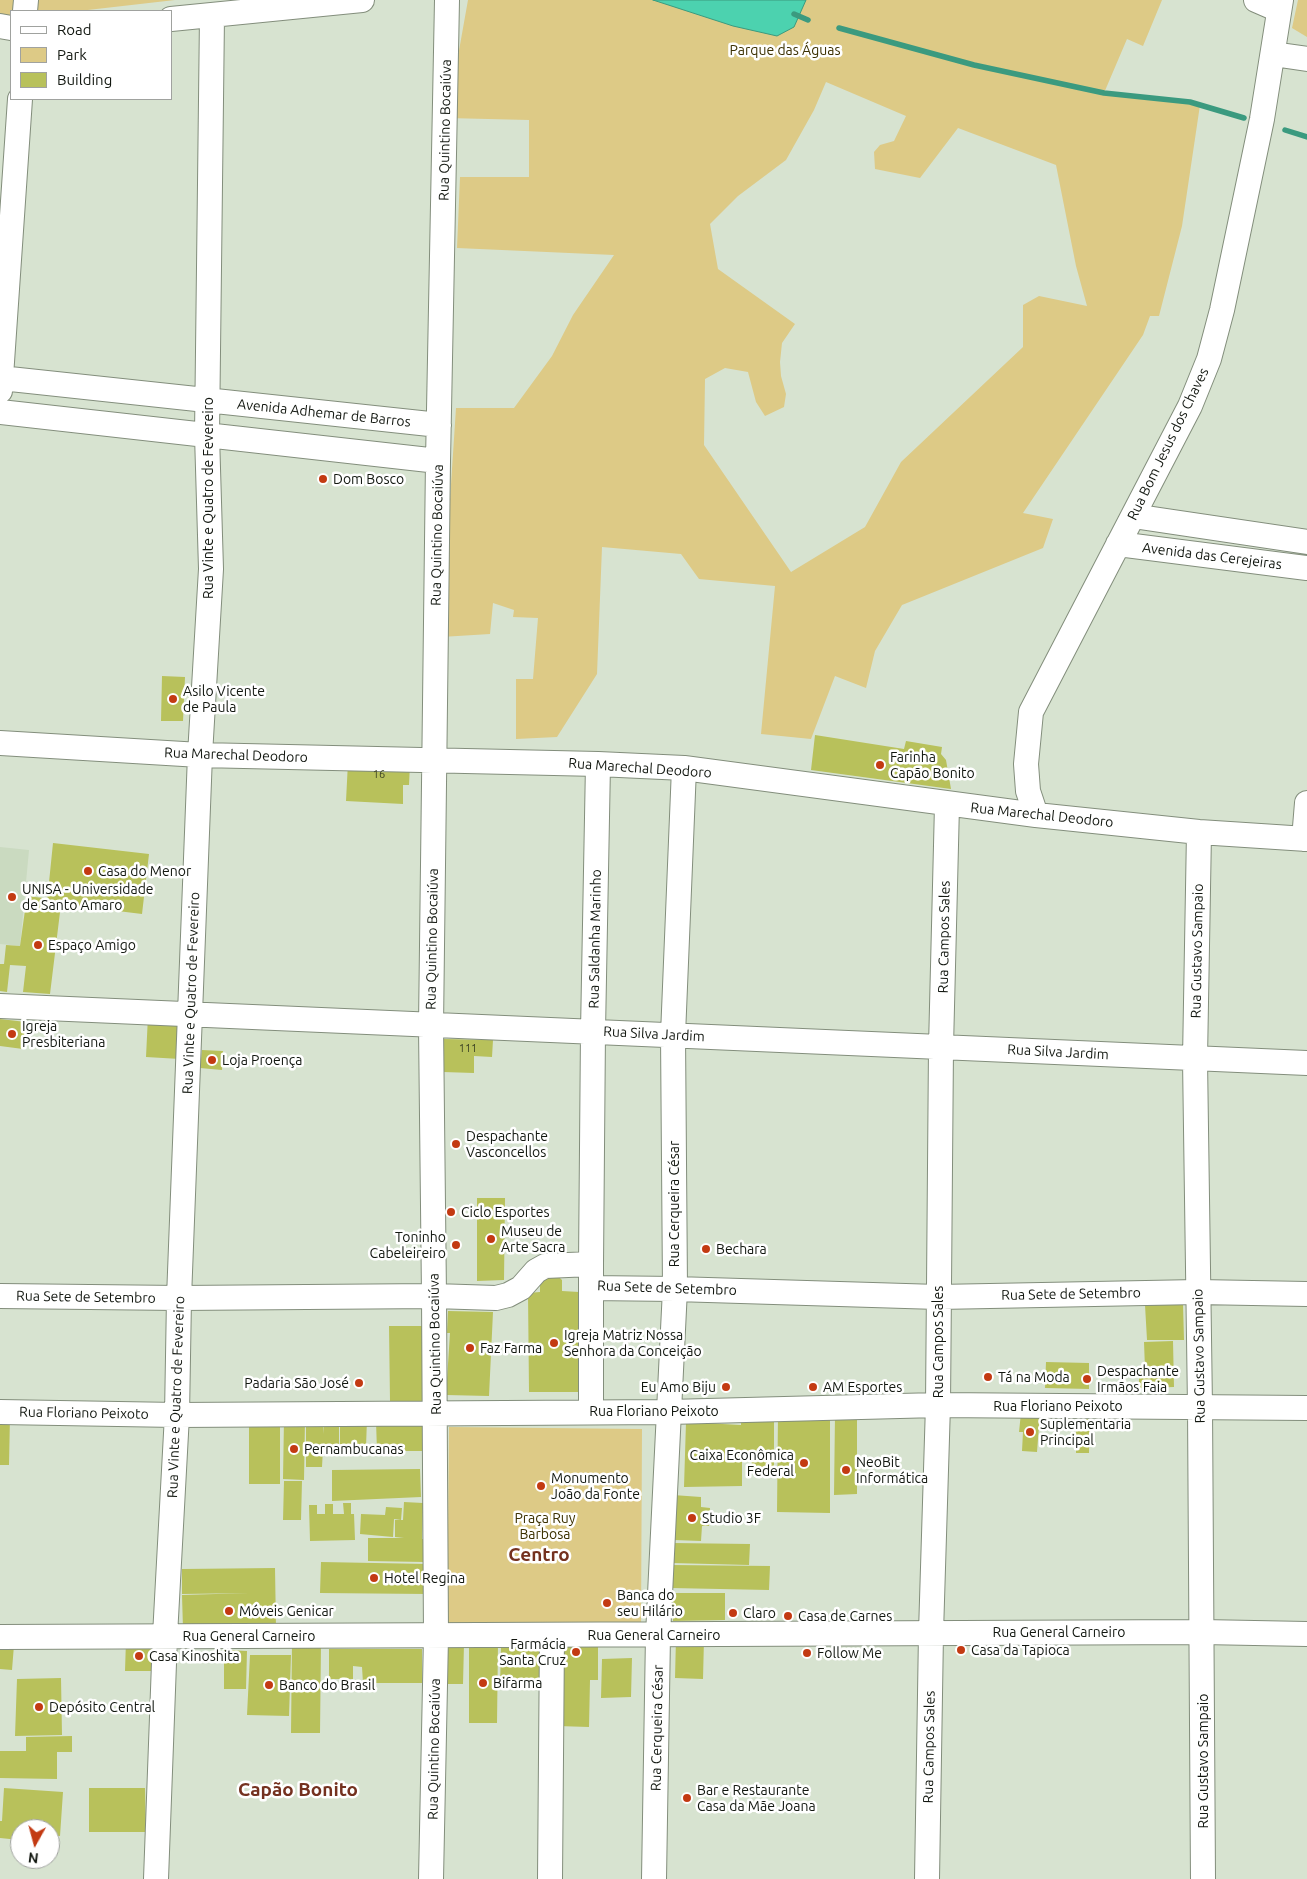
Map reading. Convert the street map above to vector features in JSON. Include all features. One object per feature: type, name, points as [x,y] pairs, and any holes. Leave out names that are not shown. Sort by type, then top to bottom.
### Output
[{"type":"street","points":[[172,19],[362,0]]},
{"type":"street","name":"Rua Quintino Bocaiúva","points":[[431,1879],[436,1636],[436,1414],[430,1026],[447,0]]},
{"type":"street","points":[[1256,0],[1280,5]]},
{"type":"street","name":"Rua Bom Jesus dos Chaves","points":[[1036,815],[1028,790],[1026,764],[1031,712],[1190,406],[1209,359],[1222,310],[1252,167],[1280,5]]},
{"type":"street","name":"Rua Vinte e Quatro de Fevereiro","points":[[156,1879],[165,1636],[177,1415],[178,1298],[200,755],[211,569],[207,436],[212,16]]},
{"type":"street","points":[[1273,54],[1307,59]]},
{"type":"street","points":[[0,382],[20,100]]},
{"type":"street","name":"Avenida Adhemar de Barros","points":[[0,382],[439,425]]},
{"type":"street","points":[[0,412],[438,461]]},
{"type":"street","name":"Avenida das Cerejeiras","points":[[1133,516],[1307,542]]},
{"type":"street","name":"Avenida das Cerejeiras","points":[[1118,544],[1307,568]]},
{"type":"street","name":"Rua Marechal Deodoro","points":[[0,743],[200,755],[598,764],[684,768],[947,805],[1199,832],[1306,839]]},
{"type":"street","name":"Rua Saldanha Marinho","points":[[591,1264],[598,764]]},
{"type":"street","name":"Rua Cerqueira César","points":[[654,1879],[658,1635],[675,1289],[673,1035],[684,768]]},
{"type":"street","points":[[1306,839],[1307,803]]},
{"type":"street","name":"Rua Campos Sales","points":[[927,1879],[930,1632],[938,1405],[941,1047],[947,805]]},
{"type":"street","name":"Rua Gustavo Sampaio","points":[[1199,832],[1196,1059],[1203,1879]]},
{"type":"street","name":"Rua Silva Jardim","points":[[0,1006],[1307,1063]]},
{"type":"street","name":"Rua Sete de Setembro","points":[[0,1296],[178,1298],[434,1296],[496,1298],[508,1295],[521,1288],[536,1270],[545,1266],[591,1264],[591,1288],[938,1297],[1198,1292],[1307,1294]]},
{"type":"street","points":[[591,1288],[591,1411]]},
{"type":"street","name":"Rua Floriano Peixoto","points":[[0,1412],[177,1415],[436,1414],[591,1411],[669,1412],[938,1405],[1307,1408]]},
{"type":"street","name":"Rua General Carneiro","points":[[0,1637],[658,1635],[930,1632],[1307,1634]]},
{"type":"street","points":[[550,1879],[552,1635]]},
{"type":"shaded area","points":[[653,0],[806,0],[794,27],[777,36],[733,26]]},
{"type":"shaded area","name":"UNISA - Universidade de Santo Amaro","points":[[0,847],[29,850],[20,946],[0,944]]},
{"type":"green space","points":[[0,0],[175,0],[88,10],[10,10],[10,19],[0,19]]},
{"type":"green space","name":"Parque das Águas","points":[[468,0],[1162,0],[1143,46],[1127,39],[1104,93],[1200,105],[1182,226],[1159,316],[1150,316],[1143,335],[1023,513],[1053,519],[1043,548],[902,605],[875,651],[866,688],[835,676],[811,739],[761,734],[775,586],[699,579],[681,554],[602,547],[597,674],[557,737],[516,739],[516,679],[533,679],[538,618],[513,617],[514,610],[493,603],[490,634],[441,637],[456,408],[514,408],[552,356],[573,315],[614,255],[457,248],[460,177],[529,177],[529,120],[447,118]],"holes":[[[826,82],[906,116],[894,141],[880,145],[874,152],[875,169],[920,178],[958,128],[1056,165],[1076,266],[1087,306],[1039,296],[1023,305],[1023,347],[901,462],[865,527],[791,572],[704,445],[705,379],[725,368],[748,372],[756,402],[765,416],[784,407],[786,394],[781,376],[780,362],[782,343],[795,324],[718,269],[710,224],[738,196],[786,160],[814,110]]]},
{"type":"green space","points":[[1298,0],[1307,0],[1307,37],[1292,28]]},
{"type":"green space","name":"Praça Ruy Barbosa","points":[[449,1427],[642,1429],[641,1626],[447,1624]]},
{"type":"building","name":"Asilo Vicente de Paula","points":[[162,676],[185,677],[183,721],[161,721]]},
{"type":"building","name":"Farinha Capão Bonito","points":[[815,735],[904,749],[906,741],[942,747],[941,754],[946,760],[951,789],[811,770]]},
{"type":"building","points":[[348,762],[410,764],[409,785],[403,785],[403,804],[346,801]]},
{"type":"building","points":[[53,843],[149,854],[142,914],[61,904],[50,994],[23,992],[26,966],[10,965],[7,992],[0,991],[0,964],[4,964],[6,945],[20,946],[27,896],[43,898],[43,902],[47,902]]},
{"type":"building","points":[[148,1016],[182,1018],[180,1059],[146,1057]]},
{"type":"building","name":"Igreja Presbiteriana","points":[[0,1019],[26,1022],[23,1049],[0,1046]]},
{"type":"building","points":[[444,1039],[493,1040],[492,1057],[474,1056],[474,1073],[443,1072]]},
{"type":"building","name":"Loja Proença","points":[[202,1050],[223,1051],[222,1070],[200,1068]]},
{"type":"building","name":"Museu de Arte Sacra","points":[[477,1198],[505,1198],[504,1280],[477,1281]]},
{"type":"building","name":"Igreja Matriz Nossa Senhora da Conceição","points":[[556,1274],[562,1280],[562,1291],[579,1292],[582,1392],[529,1392],[528,1293],[540,1292],[540,1281]]},
{"type":"building","points":[[1183,1304],[1184,1340],[1147,1340],[1145,1305]]},
{"type":"building","name":"Faz Farma","points":[[448,1311],[493,1312],[489,1396],[446,1395],[450,1333],[447,1333]]},
{"type":"building","points":[[389,1326],[423,1326],[424,1401],[390,1401]]},
{"type":"building","points":[[1173,1341],[1174,1387],[1139,1388],[1139,1369],[1145,1369],[1144,1342]]},
{"type":"building","points":[[1046,1362],[1089,1363],[1089,1389],[1045,1388]]},
{"type":"building","points":[[1076,1411],[1090,1411],[1089,1453],[1076,1453]]},
{"type":"building","name":"Suplementaria Principal","points":[[1021,1413],[1040,1413],[1037,1452],[1022,1451],[1023,1432],[1019,1432]]},
{"type":"building","name":"Caixa Econômica Federal","points":[[778,1414],[830,1414],[830,1513],[777,1512]]},
{"type":"building","name":"NeoBit Informática","points":[[835,1415],[857,1415],[857,1494],[834,1495]]},
{"type":"building","points":[[0,1416],[10,1416],[9,1465],[0,1465]]},
{"type":"building","points":[[340,1418],[367,1419],[366,1447],[340,1447]]},
{"type":"building","points":[[774,1418],[774,1467],[752,1467],[751,1455],[742,1453],[742,1486],[684,1487],[686,1422],[741,1425],[741,1419]]},
{"type":"building","name":"Pernambucanas","points":[[284,1419],[305,1419],[304,1480],[283,1479]]},
{"type":"building","points":[[324,1420],[339,1420],[339,1447],[323,1448],[322,1467],[306,1467],[306,1421],[323,1421],[323,1434]]},
{"type":"building","points":[[424,1420],[425,1451],[377,1451],[376,1421]]},
{"type":"building","points":[[249,1425],[280,1425],[280,1484],[249,1484]]},
{"type":"building","points":[[420,1469],[421,1497],[332,1501],[332,1470]]},
{"type":"building","points":[[284,1481],[302,1481],[301,1520],[283,1520]]},
{"type":"building","name":"Studio 3F","points":[[673,1495],[701,1497],[701,1507],[710,1508],[709,1526],[702,1526],[701,1541],[674,1540]]},
{"type":"building","points":[[404,1502],[423,1503],[422,1539],[424,1539],[424,1562],[368,1561],[368,1538],[404,1538],[395,1537],[395,1520],[403,1520]]},
{"type":"building","points":[[343,1503],[351,1503],[351,1514],[354,1514],[355,1540],[310,1541],[309,1505],[317,1505],[317,1514],[325,1514],[325,1504],[333,1504],[333,1514],[344,1514]]},
{"type":"building","points":[[386,1507],[402,1508],[401,1520],[394,1519],[393,1537],[360,1534],[361,1514],[385,1515]]},
{"type":"building","points":[[673,1543],[750,1544],[749,1565],[672,1563]]},
{"type":"building","name":"Hotel Regina","points":[[321,1562],[428,1564],[427,1594],[320,1593]]},
{"type":"building","points":[[671,1565],[770,1566],[769,1590],[671,1588]]},
{"type":"building","points":[[275,1568],[276,1628],[183,1629],[182,1595],[250,1593],[182,1594],[182,1569]]},
{"type":"building","points":[[672,1593],[725,1593],[725,1620],[673,1621]]},
{"type":"building","points":[[676,1638],[704,1639],[703,1679],[675,1678]]},
{"type":"building","name":"Casa Kinoshita","points":[[126,1640],[154,1640],[153,1671],[125,1671]]},
{"type":"building","points":[[441,1643],[464,1644],[463,1684],[440,1684]]},
{"type":"building","name":"Bifarma","points":[[469,1643],[498,1643],[497,1723],[469,1723]]},
{"type":"building","points":[[292,1644],[321,1644],[320,1733],[291,1733]]},
{"type":"building","points":[[559,1644],[598,1645],[598,1680],[590,1680],[589,1727],[557,1726]]},
{"type":"building","points":[[0,1645],[14,1645],[12,1670],[0,1669]]},
{"type":"building","points":[[501,1646],[541,1646],[541,1688],[500,1688]]},
{"type":"building","points":[[329,1649],[422,1649],[422,1683],[363,1683],[362,1667],[353,1666],[353,1679],[329,1679]]},
{"type":"building","points":[[224,1650],[247,1651],[246,1689],[224,1689]]},
{"type":"building","name":"Banco do Brasil","points":[[250,1655],[291,1655],[289,1716],[247,1715]]},
{"type":"building","points":[[632,1658],[631,1697],[601,1698],[602,1659]]},
{"type":"building","name":"Depósito Central","points":[[61,1678],[62,1735],[15,1736],[17,1679]]},
{"type":"building","points":[[72,1736],[72,1752],[57,1752],[57,1779],[0,1778],[0,1751],[26,1751],[26,1737]]},
{"type":"building","points":[[4,1788],[63,1792],[60,1836],[60,1819],[10,1819],[10,1839],[0,1838],[0,1821],[2,1821]]},
{"type":"building","points":[[89,1788],[145,1788],[146,1832],[89,1832]]},
{"type":"waterway","points":[[794,14],[808,20]]},
{"type":"waterway","points":[[839,28],[974,65],[1104,93],[1190,102],[1244,118]]},
{"type":"waterway","points":[[1285,130],[1307,137]]},
{"type":"place","name":"Dom Bosco","points":[[323,479]]},
{"type":"place","name":"Asilo Vicente de Paula","points":[[173,699]]},
{"type":"place","name":"Farinha Capão Bonito","points":[[880,765]]},
{"type":"place","name":"Casa do Menor","points":[[88,871]]},
{"type":"place","name":"UNISA - Universidade de Santo Amaro","points":[[12,897]]},
{"type":"place","name":"Espaço Amigo","points":[[38,945]]},
{"type":"place","name":"Igreja Presbiteriana","points":[[12,1034]]},
{"type":"place","name":"Loja Proença","points":[[212,1060]]},
{"type":"place","name":"Despachante Vasconcellos","points":[[456,1144]]},
{"type":"place","name":"Ciclo Esportes","points":[[451,1212]]},
{"type":"place","name":"Museu de Arte Sacra","points":[[491,1239]]},
{"type":"place","name":"Toninho Cabeleireiro","points":[[456,1245]]},
{"type":"place","name":"Bechara","points":[[706,1249]]},
{"type":"place","name":"Igreja Matriz Nossa Senhora da Conceição","points":[[554,1343]]},
{"type":"place","name":"Faz Farma","points":[[470,1348]]},
{"type":"place","name":"Tá na Moda","points":[[988,1377]]},
{"type":"place","name":"Despachante Irmãos Faia","points":[[1087,1379]]},
{"type":"place","name":"Padaria São José","points":[[359,1383]]},
{"type":"place","name":"Eu Amo Biju","points":[[726,1387]]},
{"type":"place","name":"AM Esportes","points":[[813,1387]]},
{"type":"place","name":"Suplementaria Principal","points":[[1030,1432]]},
{"type":"place","name":"Pernambucanas","points":[[294,1449]]},
{"type":"place","name":"Caixa Econômica Federal","points":[[804,1463]]},
{"type":"place","name":"NeoBit Informática","points":[[846,1470]]},
{"type":"place","name":"Monumento João da Fonte","points":[[541,1486]]},
{"type":"place","name":"Studio 3F","points":[[692,1518]]},
{"type":"place","name":"Hotel Regina","points":[[374,1578]]},
{"type":"place","name":"Banca do seu Hilário","points":[[607,1603]]},
{"type":"place","name":"Móveis Genicar","points":[[229,1611]]},
{"type":"place","name":"Claro","points":[[733,1613]]},
{"type":"place","name":"Casa de Carnes","points":[[788,1616]]},
{"type":"place","name":"Casa da Tapioca","points":[[961,1650]]},
{"type":"place","name":"Farmácia Santa Cruz","points":[[576,1652]]},
{"type":"place","name":"Follow Me","points":[[807,1653]]},
{"type":"place","name":"Casa Kinoshita","points":[[139,1656]]},
{"type":"place","name":"Bifarma","points":[[483,1683]]},
{"type":"place","name":"Banco do Brasil","points":[[269,1685]]},
{"type":"place","name":"Depósito Central","points":[[39,1707]]},
{"type":"place","name":"Bar e Restaurante Casa da Mãe Joana","points":[[687,1798]]},
{"type":"district","name":"Centro","points":[[539,1555]]},
{"type":"district","name":"Capão Bonito","points":[[298,1790]]}]
